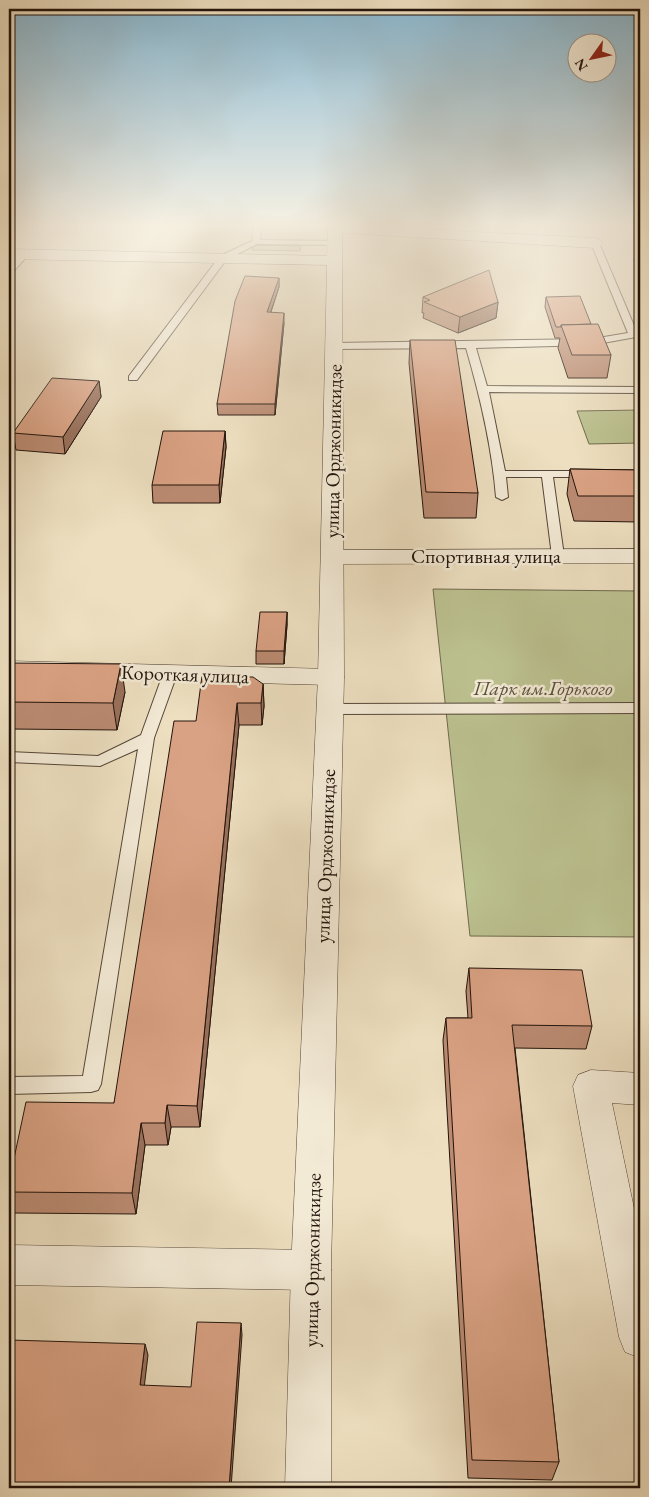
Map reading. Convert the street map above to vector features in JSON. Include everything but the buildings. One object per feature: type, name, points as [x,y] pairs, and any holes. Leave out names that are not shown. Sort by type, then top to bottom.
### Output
[{"type":"street","name":"улица Орджоникидзе","points":[[308,1488],[311,1270],[331,693],[335,293]]},
{"type":"street","name":"Спортивная улица","points":[[332,557],[640,556]]},
{"type":"street","name":"Короткая улица","points":[[9,668],[170,674],[331,693]]},
{"type":"street","points":[[640,1089],[591,1086],[640,1337]]},
{"type":"street","points":[[9,1265],[311,1270]]},
{"type":"lane","points":[[133,378],[197,293]]},
{"type":"lane","points":[[334,346],[592,342],[633,335],[615,293]]},
{"type":"lane","points":[[470,345],[483,389],[500,474],[502,497]]},
{"type":"lane","points":[[483,389],[640,390]]},
{"type":"lane","points":[[500,474],[603,474]]},
{"type":"lane","points":[[546,474],[558,556]]},
{"type":"lane","points":[[9,1086],[91,1084],[148,738],[170,674]]},
{"type":"lane","points":[[331,693],[640,708]]},
{"type":"lane","points":[[9,757],[100,761],[148,738]]},
{"type":"green space","points":[[640,410],[640,443],[589,444],[577,411]]},
{"type":"green space","name":"Парк им.Горького","points":[[433,589],[640,591],[640,937],[470,936]]}]
